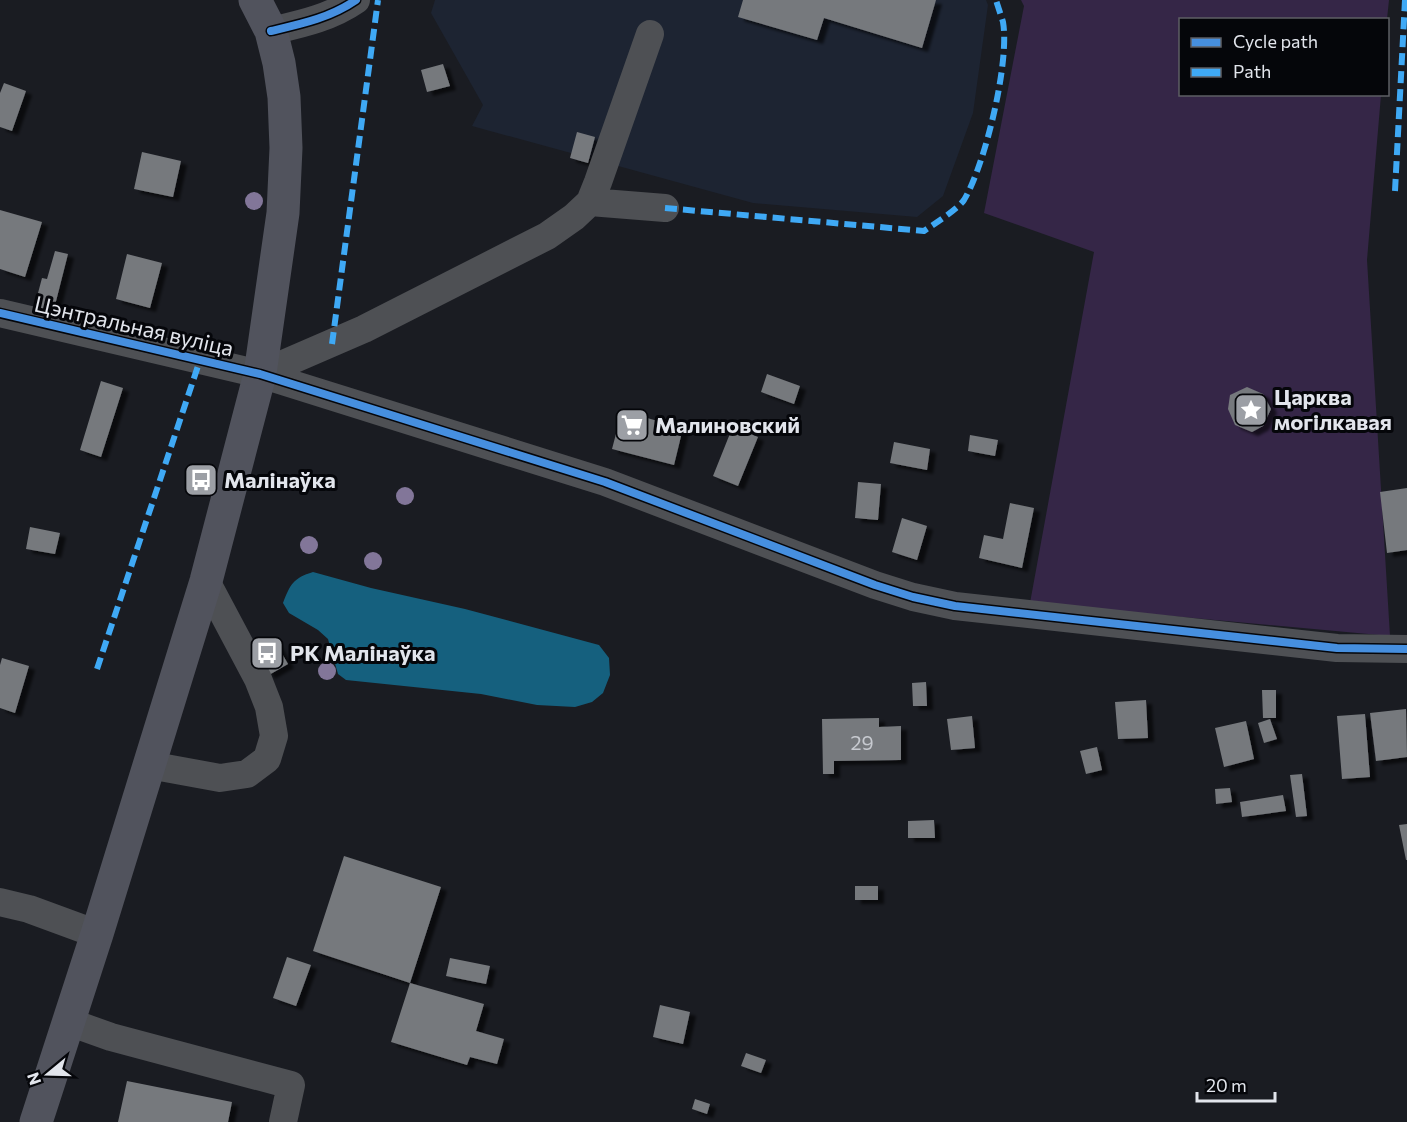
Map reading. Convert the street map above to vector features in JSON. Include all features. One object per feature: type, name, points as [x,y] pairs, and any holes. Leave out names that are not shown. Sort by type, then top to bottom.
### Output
[{"type":"main road","points":[[36,1122],[97,934],[206,581],[260,374],[283,213],[286,148],[284,97],[279,63],[271,31],[255,0]]},
{"type":"street","points":[[271,31],[316,21],[356,0]]},
{"type":"street","points":[[260,374],[364,329],[547,236],[574,217],[590,202],[650,34]]},
{"type":"street","points":[[590,202],[665,208]]},
{"type":"street","name":"Цэнтральная вуліца","points":[[0,313],[260,374],[605,482],[875,585],[913,597],[955,606],[1337,648],[1407,649]]},
{"type":"street","points":[[149,765],[220,778],[247,774],[267,759],[274,736],[269,707],[258,679],[206,581]]},
{"type":"street","points":[[0,902],[29,909],[97,934]]},
{"type":"street","points":[[69,1022],[111,1037],[291,1085],[283,1122]]},
{"type":"shaded area","points":[[435,0],[986,0],[988,5],[973,113],[943,196],[917,217],[753,203],[472,126],[483,105],[431,13]]},
{"type":"shaded area","points":[[1021,0],[1389,0],[1387,18],[1179,18],[1179,96],[1381,96],[1367,260],[1390,636],[1030,603],[1094,252],[984,213],[1024,6]]},
{"type":"water","points":[[313,572],[599,645],[609,658],[610,675],[603,693],[592,702],[575,707],[537,705],[481,694],[346,680],[338,674],[328,639],[318,630],[289,613],[283,603],[293,583]]},
{"type":"building","points":[[743,0],[936,0],[922,48],[824,18],[817,40],[738,17]]},
{"type":"building","points":[[443,64],[450,86],[427,92],[421,70]]},
{"type":"building","points":[[4,83],[26,91],[12,131],[0,127],[0,93]]},
{"type":"building","points":[[577,132],[595,137],[588,163],[570,158]]},
{"type":"building","points":[[142,152],[181,161],[173,197],[134,189]]},
{"type":"building","points":[[0,210],[42,222],[25,277],[0,269]]},
{"type":"building","points":[[55,251],[68,254],[53,313],[34,308],[42,278],[47,279]]},
{"type":"building","points":[[127,254],[162,263],[150,308],[116,299]]},
{"type":"building","points":[[767,374],[800,386],[794,404],[761,392]]},
{"type":"building","points":[[101,381],[123,388],[101,457],[80,450]]},
{"type":"building","points":[[1247,387],[1263,394],[1271,409],[1263,426],[1252,432],[1235,425],[1228,409],[1230,395]]},
{"type":"building","points":[[622,411],[683,428],[674,465],[612,449]]},
{"type":"building","points":[[733,426],[758,437],[738,486],[713,476]]},
{"type":"building","points":[[970,435],[998,440],[995,456],[968,451]]},
{"type":"building","points":[[894,442],[930,449],[927,470],[890,463]]},
{"type":"building","points":[[858,482],[881,484],[878,520],[855,518]]},
{"type":"building","points":[[1407,488],[1407,550],[1387,553],[1380,492]]},
{"type":"building","points":[[1010,503],[1034,508],[1022,568],[979,558],[984,535],[1003,539]]},
{"type":"building","points":[[902,518],[927,526],[917,560],[892,552]]},
{"type":"building","points":[[30,527],[60,533],[55,554],[26,549]]},
{"type":"building","points":[[276,643],[288,664],[269,675],[262,664],[270,659],[264,650]]},
{"type":"building","points":[[2,658],[29,666],[15,713],[0,708]]},
{"type":"building","points":[[926,682],[927,706],[913,706],[912,683]]},
{"type":"building","points":[[1262,690],[1276,690],[1276,718],[1263,718]]},
{"type":"building","points":[[1146,700],[1148,738],[1118,739],[1115,702]]},
{"type":"building","points":[[1406,709],[1407,757],[1376,761],[1370,713]]},
{"type":"building","points":[[1365,714],[1370,777],[1342,779],[1337,716]]},
{"type":"building","points":[[972,716],[975,748],[951,750],[947,719]]},
{"type":"building","points":[[879,718],[879,727],[901,726],[901,760],[834,761],[834,774],[823,774],[822,719]]},
{"type":"building","points":[[1270,719],[1277,739],[1264,743],[1258,723]]},
{"type":"building","points":[[1246,721],[1254,759],[1224,767],[1215,728]]},
{"type":"building","points":[[1097,747],[1102,770],[1086,774],[1080,751]]},
{"type":"building","points":[[1302,774],[1307,816],[1296,817],[1290,775]]},
{"type":"building","points":[[1230,788],[1232,802],[1216,804],[1215,789]]},
{"type":"building","points":[[1283,795],[1286,811],[1242,817],[1240,802]]},
{"type":"building","points":[[934,820],[935,838],[908,838],[908,821]]},
{"type":"building","points":[[1407,824],[1407,860],[1406,860],[1399,825]]},
{"type":"building","points":[[344,856],[441,887],[410,983],[313,951]]},
{"type":"building","points":[[855,886],[878,886],[878,900],[855,900]]},
{"type":"building","points":[[287,957],[311,965],[296,1006],[273,998]]},
{"type":"building","points":[[450,958],[490,966],[486,984],[446,976]]},
{"type":"building","points":[[410,983],[484,1004],[476,1031],[504,1039],[497,1064],[470,1057],[467,1065],[391,1042]]},
{"type":"building","points":[[660,1005],[690,1012],[683,1044],[653,1037]]},
{"type":"building","points":[[746,1053],[766,1060],[761,1073],[741,1066]]},
{"type":"building","points":[[127,1081],[232,1102],[228,1122],[118,1122]]},
{"type":"building","points":[[695,1099],[710,1104],[707,1114],[692,1109]]},
{"type":"marked path","points":[[332,344],[378,0]]},
{"type":"marked path","points":[[665,208],[924,231],[961,204],[980,163],[994,113],[1003,62],[1003,22],[996,0]]},
{"type":"marked path","points":[[1395,191],[1405,0]]},
{"type":"marked path","points":[[97,669],[200,360]]},
{"type":"cycle path","points":[[271,31],[326,16],[356,0]]},
{"type":"cycle path","points":[[0,313],[260,374],[605,482],[875,585],[913,597],[955,606],[1337,648],[1407,649]]},
{"type":"place","name":"Царква могілкавая","points":[[1251,410]]},
{"type":"place","name":"Малиновский","points":[[632,425]]},
{"type":"place","name":"Малінаўка","points":[[201,480]]},
{"type":"place","name":"РК Малінаўка","points":[[267,653]]}]
